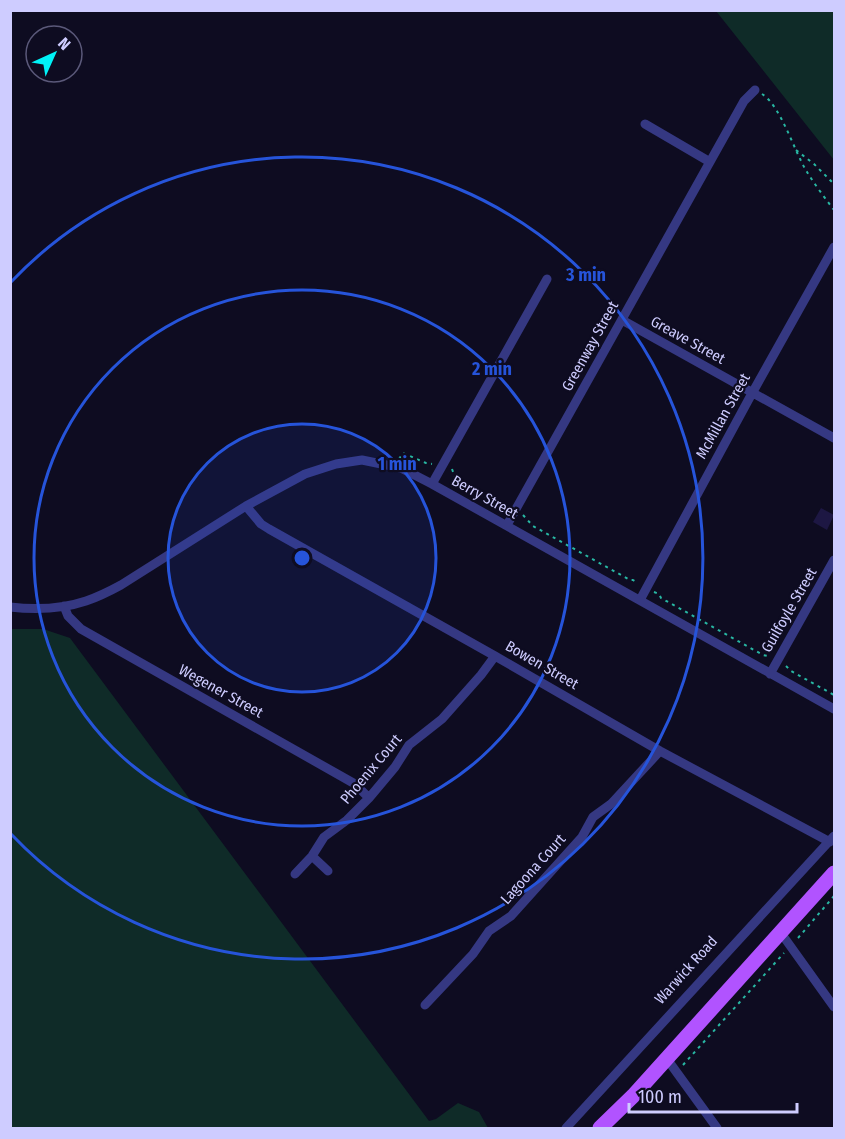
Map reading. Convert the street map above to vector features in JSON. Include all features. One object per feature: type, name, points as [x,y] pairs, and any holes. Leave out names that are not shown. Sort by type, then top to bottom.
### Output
[{"type":"main road","points":[[600,1128],[633,1096],[671,1065],[834,873]]},
{"type":"main road","points":[[608,1128],[633,1096]]},
{"type":"street","name":"Greenway Street","points":[[507,525],[744,101],[756,90]]},
{"type":"street","points":[[645,124],[710,162]]},
{"type":"street","name":"McMillan Street","points":[[640,600],[834,247]]},
{"type":"street","points":[[432,484],[547,279]]},
{"type":"street","name":"Greave Street","points":[[622,320],[834,438]]},
{"type":"street","name":"Berry Street","points":[[10,607],[29,609],[64,606],[86,601],[121,585],[246,506],[305,474],[336,464],[362,460],[401,468],[432,484],[834,709]]},
{"type":"street","name":"Bowen Street","points":[[246,506],[261,524],[269,529],[660,751],[832,839]]},
{"type":"street","name":"Guilfoyle Street","points":[[770,674],[834,560]]},
{"type":"street","name":"Wegener Street","points":[[64,606],[68,616],[81,629],[355,784],[369,798]]},
{"type":"street","name":"Phoenix Court","points":[[295,874],[312,856],[324,837],[347,820],[369,798],[395,767],[409,745],[442,719],[495,656]]},
{"type":"street","name":"Lagoona Court","points":[[425,1005],[473,954],[489,931],[511,916],[582,837],[593,818],[611,804],[660,751]]},
{"type":"street","name":"Warwick Road","points":[[566,1128],[832,839]]},
{"type":"street","points":[[312,856],[328,871]]},
{"type":"street","points":[[781,933],[834,1007]]},
{"type":"street","points":[[671,1065],[717,1128]]},
{"type":"path","points":[[756,90],[767,97],[781,117],[807,171],[834,210]]},
{"type":"path","points":[[794,148],[834,184]]},
{"type":"path","points":[[395,467],[403,453],[430,465],[436,460],[453,469],[455,477],[462,486],[500,507],[508,505],[510,501],[518,505],[525,509],[522,514],[533,526],[658,594],[661,598],[763,655],[771,657]]},
{"type":"path","points":[[781,663],[834,695]]},
{"type":"path","points":[[671,1065],[683,1065],[834,896]]},
{"type":"green space","points":[[716,11],[834,11],[834,160]]},
{"type":"green space","points":[[11,629],[43,629],[70,638],[429,1121],[436,1119],[458,1103],[479,1112],[488,1128],[11,1128]]},
{"type":"building","points":[[821,508],[834,515],[827,530],[813,522]]}]
